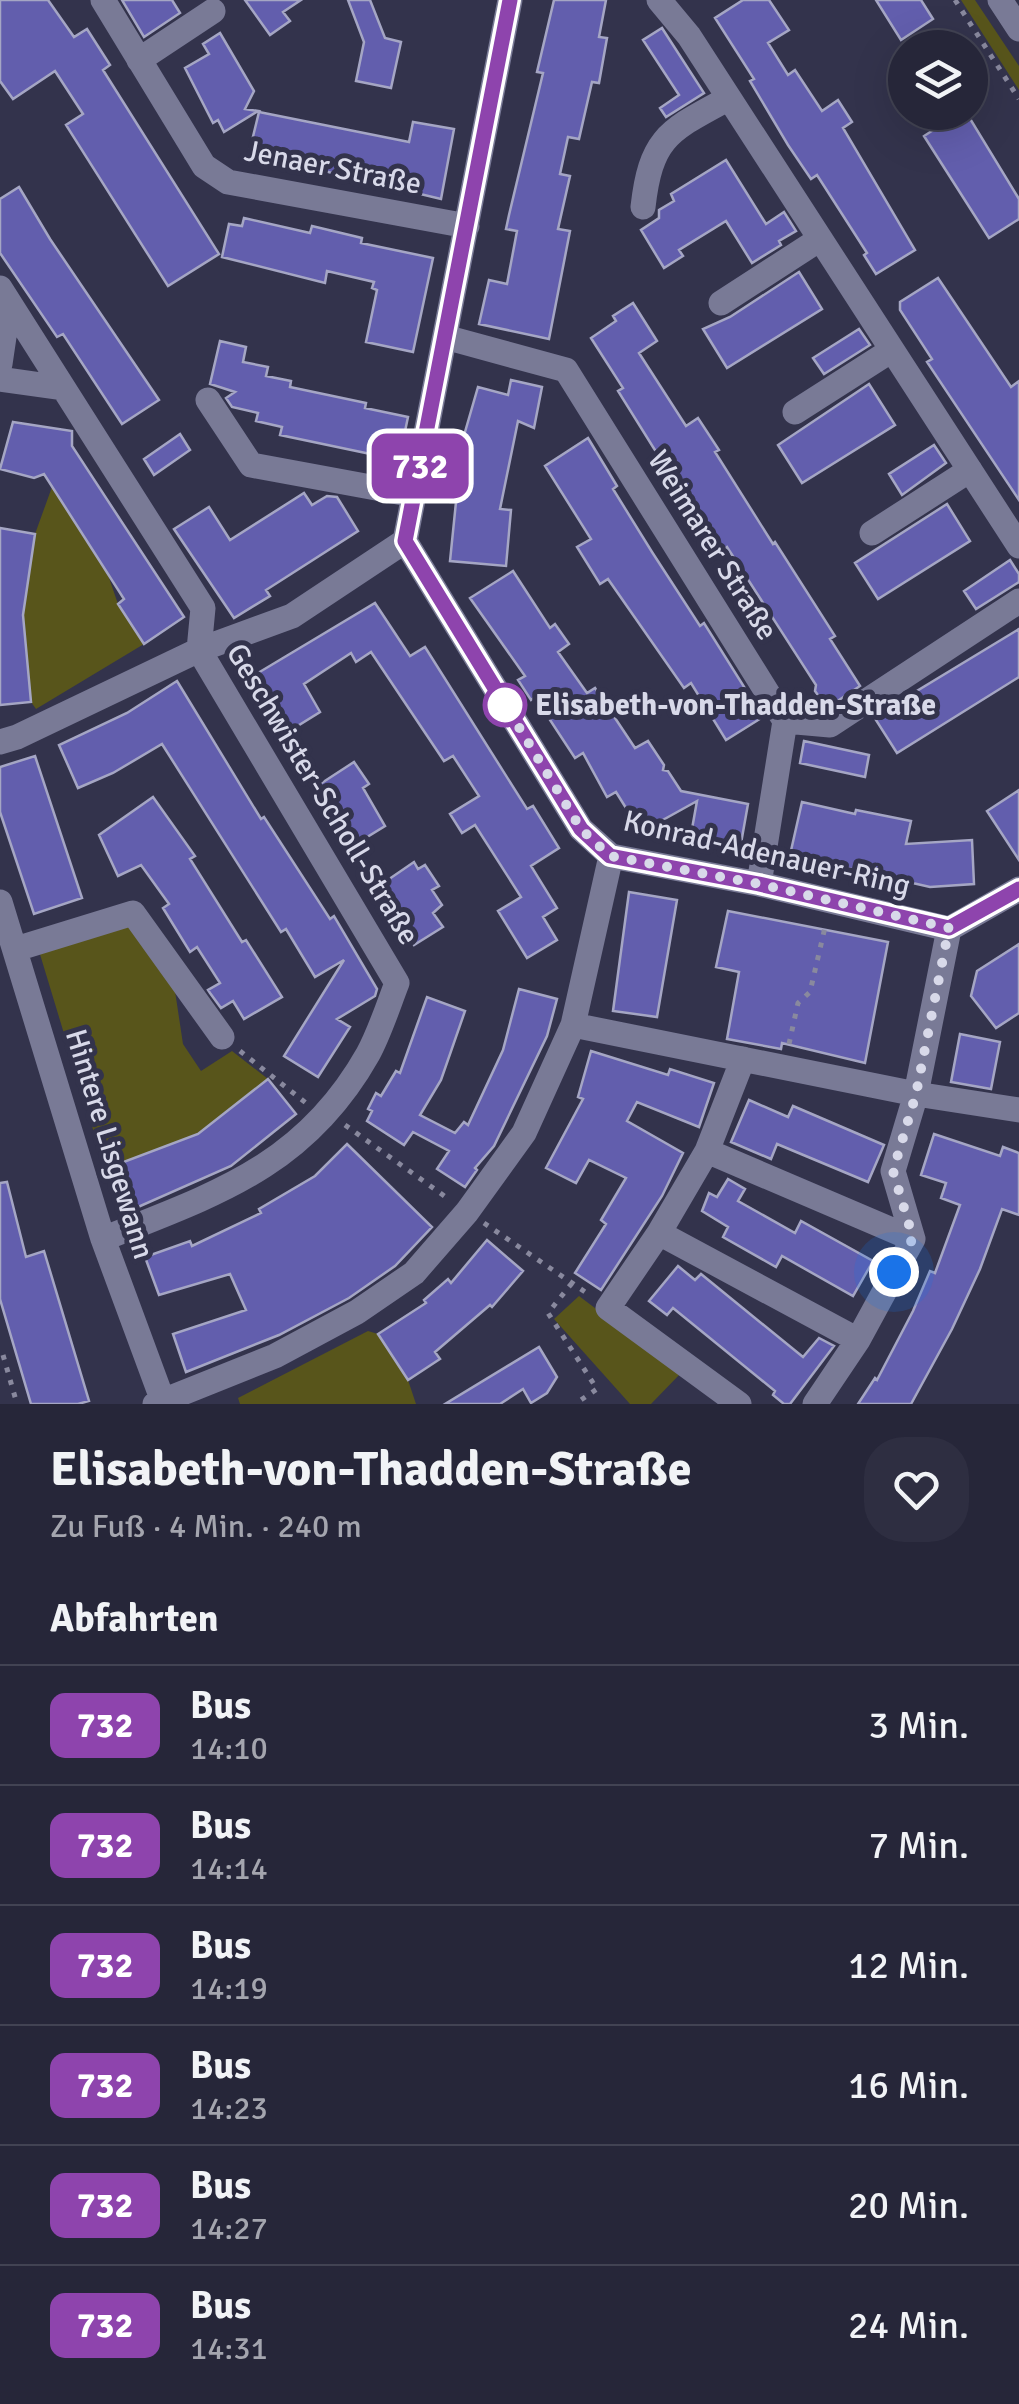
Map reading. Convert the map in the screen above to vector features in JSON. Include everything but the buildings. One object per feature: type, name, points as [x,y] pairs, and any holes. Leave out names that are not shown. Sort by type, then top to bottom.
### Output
[{"type":"street","name":"Jenaer Straße","points":[[103,0],[204,166],[228,182],[467,226]]},
{"type":"street","points":[[0,742],[200,650],[292,616],[405,541],[510,0]]},
{"type":"street","points":[[659,0],[729,98],[1019,546]]},
{"type":"street","points":[[1000,0],[1019,29]]},
{"type":"street","points":[[139,60],[214,11]]},
{"type":"street","points":[[643,207],[652,166],[668,132],[729,98]]},
{"type":"street","points":[[721,303],[820,239]]},
{"type":"street","name":"Geschwister-Scholl-Straße","points":[[0,364],[5,296]]},
{"type":"street","name":"Geschwister-Scholl-Straße","points":[[5,296],[203,608],[200,650],[397,982],[369,1052],[329,1114],[294,1147],[253,1174],[196,1202],[103,1238]]},
{"type":"street","name":"Weimarer Straße","points":[[445,336],[566,370],[785,721]]},
{"type":"street","points":[[795,412],[892,350]]},
{"type":"street","points":[[0,379],[64,388]]},
{"type":"street","points":[[208,400],[251,464],[414,495]]},
{"type":"street","points":[[872,533],[970,470]]},
{"type":"street","name":"Konrad-Adenauer-Ring","points":[[405,541],[581,829],[610,856],[759,884],[949,928]]},
{"type":"street","points":[[759,884],[785,721],[830,724],[1019,601]]},
{"type":"street","points":[[161,1403],[275,1356],[356,1312],[414,1272],[467,1212],[524,1133],[573,1026],[610,856]]},
{"type":"street","points":[[814,1404],[858,1340],[913,1238],[893,1171],[916,1094],[949,928],[1019,889]]},
{"type":"street","name":"Hintere Lisgewann","points":[[0,902],[103,1238],[161,1403]]},
{"type":"street","points":[[16,950],[133,913],[222,1038]]},
{"type":"street","points":[[573,1026],[916,1094],[1019,1110]]},
{"type":"street","points":[[739,1404],[608,1308],[659,1233],[707,1151],[743,1060]]},
{"type":"street","points":[[707,1151],[913,1238]]},
{"type":"street","points":[[659,1233],[858,1340]]},
{"type":"path","points":[[955,0],[1019,99]]},
{"type":"path","points":[[784,1068],[798,1003],[810,992],[831,901]]},
{"type":"path","points":[[222,1038],[318,1112],[329,1114],[608,1308]]},
{"type":"path","points":[[572,1283],[548,1313],[598,1389],[575,1404]]},
{"type":"path","points":[[3,1355],[18,1404]]},
{"type":"shaded area","points":[[961,0],[975,0],[1019,66],[1019,90],[988,42],[988,30],[980,30]]},
{"type":"shaded area","points":[[52,487],[107,572],[118,604],[144,644],[36,709],[31,702],[23,614],[35,534]]},
{"type":"shaded area","points":[[134,925],[175,991],[183,1044],[201,1071],[232,1051],[268,1079],[198,1134],[105,1169],[39,951]]},
{"type":"shaded area","points":[[579,1296],[681,1373],[651,1404],[630,1404],[554,1319]]},
{"type":"shaded area","points":[[368,1331],[378,1334],[408,1380],[416,1404],[240,1404],[238,1398]]},
{"type":"bus line","name":"732","points":[[510,0],[405,541],[581,829],[610,856],[759,884],[949,928],[1019,889]]},
{"type":"place","name":"Elisabeth-von-Thadden-Straße","points":[[505,705]]},
{"type":"route","points":[[505,705],[503,701],[581,829],[610,856],[759,884],[949,928],[916,1094],[893,1171],[913,1238],[894,1272]]}]
